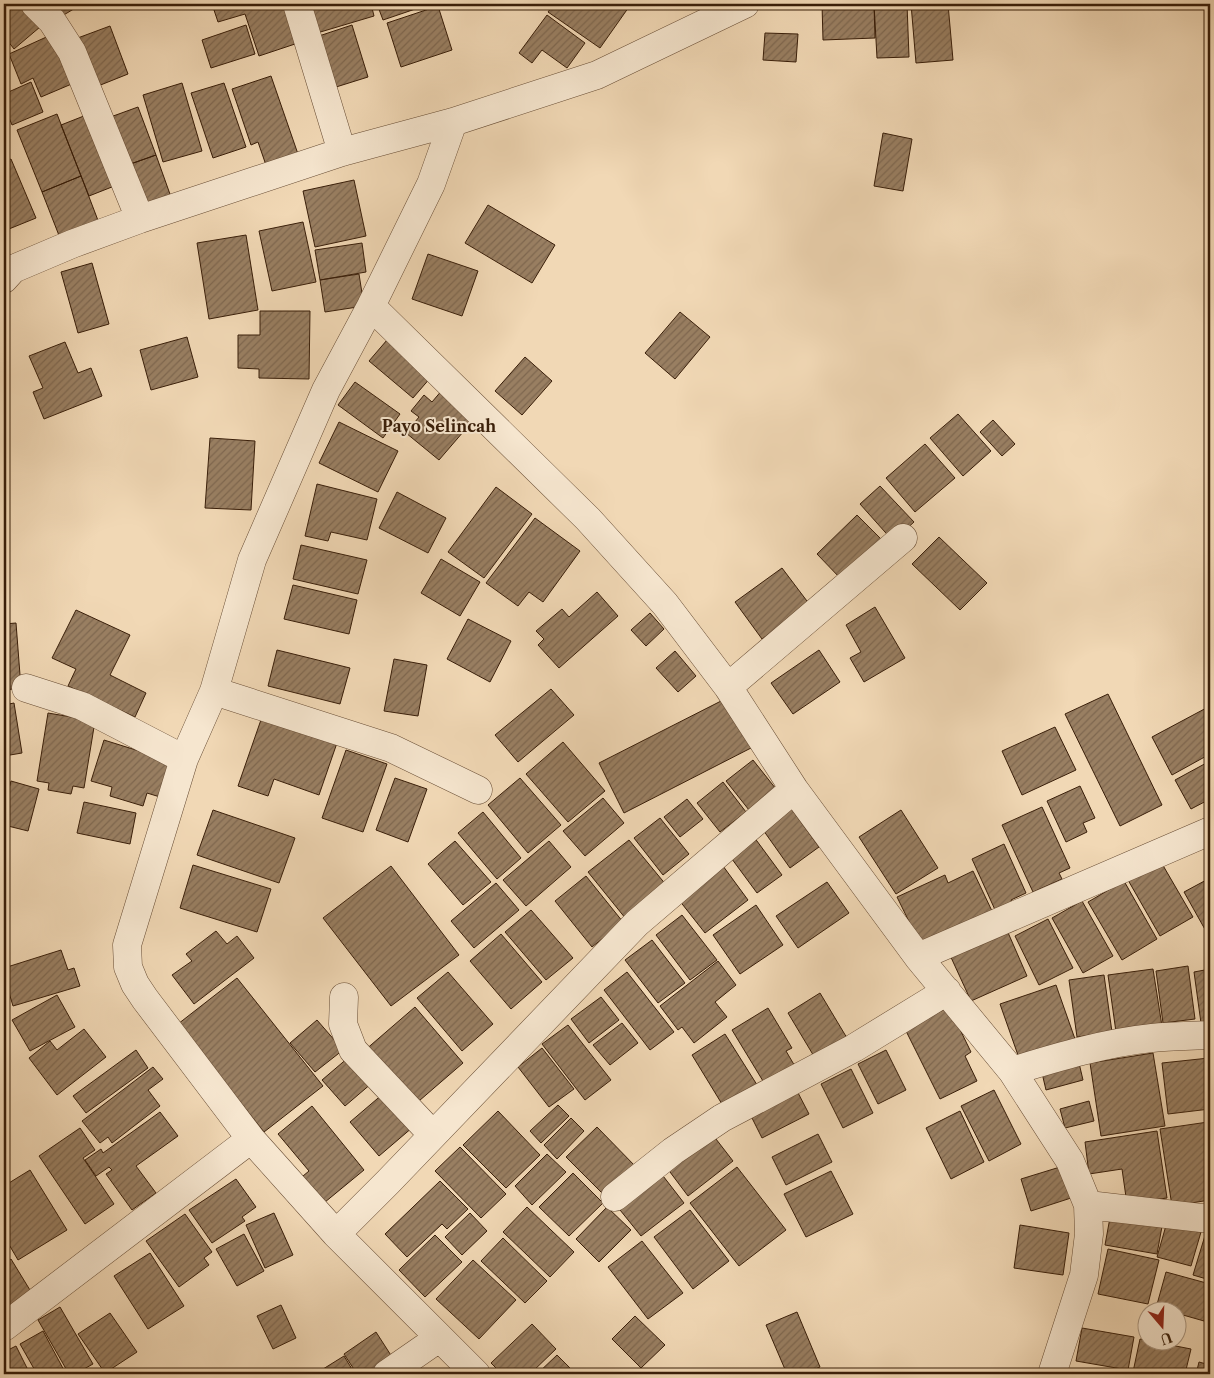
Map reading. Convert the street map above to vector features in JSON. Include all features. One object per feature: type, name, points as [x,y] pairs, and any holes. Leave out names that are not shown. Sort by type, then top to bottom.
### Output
[{"type":"street","points":[[35,4],[52,21],[72,52],[140,220]]},
{"type":"street","points":[[297,4],[342,152]]},
{"type":"street","points":[[7,268],[140,220],[342,152],[452,122],[597,75],[738,5]]},
{"type":"street","points":[[452,122],[431,184],[371,306],[326,390],[252,560],[214,690],[184,759],[127,945],[128,967],[135,984],[145,1000],[251,1139],[336,1234],[476,1374]]},
{"type":"street","points":[[371,306],[588,519],[665,604],[728,687],[794,789],[918,957],[1012,1071],[1070,1161],[1088,1205],[1089,1234],[1084,1275],[1052,1374]]},
{"type":"street","points":[[728,687],[903,538]]},
{"type":"street","points":[[26,688],[82,706],[184,759]]},
{"type":"street","points":[[214,690],[391,748],[478,790]]},
{"type":"street","points":[[336,1234],[637,923],[794,789]]},
{"type":"street","points":[[918,957],[1210,831]]},
{"type":"street","points":[[615,1197],[673,1151],[722,1118],[854,1048],[947,991]]},
{"type":"street","points":[[344,997],[343,1024],[353,1050],[433,1135]]},
{"type":"street","points":[[1012,1071],[1106,1045],[1152,1038],[1210,1035]]},
{"type":"street","points":[[4,1327],[251,1139]]},
{"type":"street","points":[[1088,1205],[1210,1219]]},
{"type":"street","points":[[387,1374],[439,1338]]},
{"type":"building","points":[[4,4],[21,4],[40,27],[14,49],[4,36]]},
{"type":"building","points":[[48,4],[82,4],[57,19]]},
{"type":"building","points":[[212,4],[289,4],[301,42],[259,56],[245,14],[218,22]]},
{"type":"building","points":[[371,4],[374,16],[317,33],[309,5]]},
{"type":"building","points":[[377,4],[430,4],[383,20]]},
{"type":"building","points":[[554,4],[631,4],[600,48],[548,12]]},
{"type":"building","points":[[822,4],[874,4],[875,38],[823,40]]},
{"type":"building","points":[[874,4],[907,4],[909,57],[877,58]]},
{"type":"building","points":[[911,4],[948,4],[953,60],[916,63]]},
{"type":"building","points":[[438,6],[452,50],[401,67],[387,23]]},
{"type":"building","points":[[547,15],[585,43],[567,68],[542,50],[532,63],[519,53]]},
{"type":"building","points":[[246,25],[255,54],[211,68],[202,40]]},
{"type":"building","points":[[352,25],[368,77],[336,87],[319,36]]},
{"type":"building","points":[[110,26],[128,74],[93,88],[75,39]]},
{"type":"building","points":[[765,33],[798,34],[796,62],[763,60]]},
{"type":"building","points":[[53,34],[74,83],[41,97],[33,78],[21,84],[9,54]]},
{"type":"building","points":[[271,76],[299,157],[267,168],[258,142],[251,145],[232,89]]},
{"type":"building","points":[[31,82],[43,112],[12,125],[4,105],[4,94]]},
{"type":"building","points":[[182,83],[202,151],[163,162],[143,95]]},
{"type":"building","points":[[224,83],[246,147],[213,158],[191,93]]},
{"type":"building","points":[[138,107],[156,155],[122,167],[105,119]]},
{"type":"building","points":[[94,112],[122,183],[89,196],[61,125]]},
{"type":"building","points":[[57,114],[81,176],[42,192],[17,130]]},
{"type":"building","points":[[883,133],[912,139],[903,191],[874,186]]},
{"type":"building","points":[[156,155],[171,197],[138,209],[122,167]]},
{"type":"building","points":[[11,159],[36,218],[4,231],[4,162]]},
{"type":"building","points":[[81,176],[99,223],[60,238],[42,192]]},
{"type":"building","points":[[354,180],[366,236],[315,247],[303,191]]},
{"type":"building","points":[[488,205],[555,245],[532,283],[465,243]]},
{"type":"building","points":[[303,222],[316,282],[272,291],[259,231]]},
{"type":"building","points":[[246,235],[258,310],[209,319],[197,243]]},
{"type":"building","points":[[362,243],[366,272],[320,280],[315,250]]},
{"type":"building","points":[[428,254],[478,271],[462,316],[412,299]]},
{"type":"building","points":[[92,263],[109,324],[78,333],[61,272]]},
{"type":"building","points":[[359,274],[364,306],[325,312],[320,280]]},
{"type":"building","points":[[260,311],[310,311],[309,379],[259,378],[259,369],[238,368],[238,335],[260,335]]},
{"type":"building","points":[[680,312],[710,337],[675,379],[645,353]]},
{"type":"building","points":[[187,337],[198,377],[151,390],[140,350]]},
{"type":"building","points":[[387,340],[431,377],[413,398],[369,361]]},
{"type":"building","points":[[65,342],[78,373],[91,368],[102,396],[44,419],[33,392],[43,388],[29,356]]},
{"type":"building","points":[[525,357],[552,381],[522,415],[495,391]]},
{"type":"building","points":[[355,382],[400,414],[383,438],[338,405]]},
{"type":"building","points":[[443,389],[476,417],[439,460],[406,433],[419,417],[411,411],[424,395],[432,402]]},
{"type":"building","points":[[958,414],[991,451],[963,476],[930,438]]},
{"type":"building","points":[[993,420],[1015,444],[1002,456],[980,432]]},
{"type":"building","points":[[339,422],[398,451],[378,492],[319,463]]},
{"type":"building","points":[[210,438],[255,441],[251,510],[205,508]]},
{"type":"building","points":[[925,444],[955,478],[915,512],[886,478]]},
{"type":"building","points":[[317,484],[377,499],[367,540],[331,532],[328,541],[305,536]]},
{"type":"building","points":[[880,486],[914,522],[893,541],[860,504]]},
{"type":"building","points":[[496,487],[532,514],[484,578],[448,552]]},
{"type":"building","points":[[397,492],[446,518],[428,553],[379,528]]},
{"type":"building","points":[[857,515],[882,540],[841,579],[817,554]]},
{"type":"building","points":[[535,518],[580,551],[543,602],[529,592],[518,606],[486,583]]},
{"type":"building","points":[[939,537],[987,583],[960,610],[912,564]]},
{"type":"building","points":[[301,545],[367,560],[358,594],[293,579]]},
{"type":"building","points":[[441,559],[480,582],[460,616],[421,593]]},
{"type":"building","points":[[782,568],[810,605],[762,639],[735,602]]},
{"type":"building","points":[[293,585],[357,600],[349,634],[284,619]]},
{"type":"building","points":[[597,592],[618,616],[559,668],[538,645],[544,639],[536,631],[562,609],[569,617]]},
{"type":"building","points":[[875,607],[905,658],[864,682],[850,658],[861,652],[846,625]]},
{"type":"building","points":[[76,610],[130,635],[110,675],[146,693],[135,717],[68,686],[76,669],[52,658]]},
{"type":"building","points":[[650,613],[664,629],[646,646],[631,630]]},
{"type":"building","points":[[468,619],[511,641],[490,682],[447,659]]},
{"type":"building","points":[[16,623],[21,688],[4,690],[4,624]]},
{"type":"building","points":[[277,650],[350,668],[340,704],[268,686]]},
{"type":"building","points":[[819,650],[840,682],[793,714],[771,683]]},
{"type":"building","points":[[675,651],[696,676],[678,692],[656,668]]},
{"type":"building","points":[[394,659],[427,665],[418,716],[384,711]]},
{"type":"building","points":[[551,689],[574,715],[518,762],[495,735]]},
{"type":"building","points":[[1108,694],[1162,805],[1120,826],[1065,714]]},
{"type":"building","points":[[725,699],[751,748],[624,813],[599,763]]},
{"type":"building","points":[[14,703],[22,753],[4,756],[4,705]]},
{"type":"building","points":[[1210,706],[1210,754],[1172,775],[1152,737]]},
{"type":"building","points":[[48,713],[95,721],[84,788],[73,786],[71,794],[48,790],[49,783],[37,781]]},
{"type":"building","points":[[263,714],[338,740],[319,795],[274,779],[268,796],[238,786]]},
{"type":"building","points":[[1055,727],[1076,770],[1022,795],[1002,751]]},
{"type":"building","points":[[104,740],[171,761],[160,797],[147,793],[143,806],[110,796],[112,787],[91,781]]},
{"type":"building","points":[[563,742],[605,791],[568,822],[526,774]]},
{"type":"building","points":[[346,750],[387,764],[363,832],[322,818]]},
{"type":"building","points":[[753,760],[776,789],[749,810],[726,781]]},
{"type":"building","points":[[1210,761],[1210,799],[1191,809],[1175,780]]},
{"type":"building","points":[[395,778],[427,789],[408,842],[376,830]]},
{"type":"building","points":[[520,778],[561,825],[528,853],[488,805]]},
{"type":"building","points":[[11,781],[39,789],[28,831],[4,825],[4,807]]},
{"type":"building","points":[[723,782],[746,812],[720,832],[697,803]]},
{"type":"building","points":[[1080,786],[1095,818],[1083,823],[1087,832],[1066,842],[1047,801]]},
{"type":"building","points":[[603,798],[624,823],[585,856],[563,831]]},
{"type":"building","points":[[687,799],[703,819],[680,837],[664,817]]},
{"type":"building","points":[[84,802],[136,813],[130,844],[77,833]]},
{"type":"building","points":[[790,807],[819,847],[790,868],[761,827]]},
{"type":"building","points":[[1042,807],[1070,868],[1059,873],[1062,879],[1033,892],[1002,825]]},
{"type":"building","points":[[213,810],[295,838],[279,883],[197,855]]},
{"type":"building","points":[[901,810],[938,868],[896,894],[859,837]]},
{"type":"building","points":[[483,812],[521,858],[497,879],[458,833]]},
{"type":"building","points":[[660,818],[689,854],[663,875],[634,838]]},
{"type":"building","points":[[754,837],[782,875],[757,893],[729,855]]},
{"type":"building","points":[[629,840],[667,886],[626,919],[588,872]]},
{"type":"building","points":[[455,841],[491,882],[463,905],[428,864]]},
{"type":"building","points":[[549,841],[571,867],[526,906],[503,880]]},
{"type":"building","points":[[1004,844],[1026,893],[1011,900],[1013,904],[996,912],[972,859]]},
{"type":"building","points":[[1161,862],[1193,917],[1160,936],[1128,880]]},
{"type":"building","points":[[193,865],[271,889],[257,932],[180,908]]},
{"type":"building","points":[[391,866],[459,955],[391,1006],[323,918]]},
{"type":"building","points":[[723,866],[748,900],[705,933],[679,900]]},
{"type":"building","points":[[973,871],[992,911],[921,946],[897,897],[945,875],[948,883]]},
{"type":"building","points":[[586,876],[623,922],[592,947],[555,901]]},
{"type":"building","points":[[1210,878],[1210,932],[1207,933],[1184,892]]},
{"type":"building","points":[[1124,881],[1157,939],[1122,960],[1088,902]]},
{"type":"building","points":[[827,882],[849,913],[798,948],[776,916]]},
{"type":"building","points":[[496,883],[519,910],[474,948],[451,921]]},
{"type":"building","points":[[1082,901],[1113,956],[1083,973],[1052,918]]},
{"type":"building","points":[[756,905],[783,945],[740,974],[713,935]]},
{"type":"building","points":[[531,910],[573,958],[546,980],[505,932]]},
{"type":"building","points":[[682,915],[717,960],[690,980],[656,935]]},
{"type":"building","points":[[1048,919],[1073,968],[1039,985],[1015,936]]},
{"type":"building","points":[[1006,928],[1027,976],[971,1001],[949,953]]},
{"type":"building","points":[[216,931],[227,944],[237,936],[254,958],[194,1004],[172,975],[192,961],[186,954]]},
{"type":"building","points":[[501,934],[542,982],[511,1009],[470,961]]},
{"type":"building","points":[[652,940],[685,983],[658,1003],[625,960]]},
{"type":"building","points":[[61,950],[68,970],[74,968],[80,986],[13,1006],[4,976],[4,968]]},
{"type":"building","points":[[718,961],[736,985],[715,1002],[727,1017],[694,1043],[682,1027],[678,1030],[660,1006]]},
{"type":"building","points":[[1188,966],[1195,1019],[1163,1023],[1156,971]]},
{"type":"building","points":[[1153,969],[1162,1026],[1116,1032],[1108,975]]},
{"type":"building","points":[[1210,969],[1210,1022],[1201,1023],[1194,972]]},
{"type":"building","points":[[448,972],[493,1024],[462,1051],[417,998]]},
{"type":"building","points":[[627,972],[674,1032],[650,1050],[604,990]]},
{"type":"building","points":[[1104,975],[1112,1032],[1077,1037],[1069,980]]},
{"type":"building","points":[[237,978],[323,1086],[264,1132],[178,1024]]},
{"type":"building","points":[[1056,985],[1075,1039],[1019,1058],[1000,1004]]},
{"type":"building","points":[[820,993],[847,1038],[815,1058],[788,1013]]},
{"type":"building","points":[[57,995],[75,1027],[30,1051],[12,1020]]},
{"type":"building","points":[[601,997],[619,1020],[589,1043],[571,1019]]},
{"type":"building","points":[[415,1007],[463,1063],[412,1107],[364,1051]]},
{"type":"building","points":[[949,1007],[971,1052],[965,1056],[977,1081],[940,1099],[905,1029]]},
{"type":"building","points":[[768,1008],[792,1048],[786,1051],[796,1068],[766,1086],[732,1030]]},
{"type":"building","points":[[317,1020],[343,1050],[315,1072],[290,1043]]},
{"type":"building","points":[[622,1023],[638,1043],[610,1065],[593,1045]]},
{"type":"building","points":[[568,1025],[611,1080],[585,1100],[542,1044]]},
{"type":"building","points":[[84,1029],[106,1057],[57,1095],[29,1058],[50,1041],[57,1050]]},
{"type":"building","points":[[725,1034],[759,1088],[725,1109],[692,1055]]},
{"type":"building","points":[[542,1048],[574,1089],[549,1107],[518,1067]]},
{"type":"building","points":[[136,1050],[148,1068],[86,1113],[73,1096]]},
{"type":"building","points":[[886,1050],[906,1090],[878,1104],[858,1064]]},
{"type":"building","points":[[1153,1053],[1165,1126],[1101,1136],[1090,1063]]},
{"type":"building","points":[[349,1057],[372,1083],[345,1106],[322,1080]]},
{"type":"building","points":[[1209,1058],[1210,1109],[1168,1114],[1162,1063]]},
{"type":"building","points":[[1079,1063],[1083,1080],[1046,1090],[1042,1073]]},
{"type":"building","points":[[153,1067],[163,1079],[148,1090],[160,1106],[112,1143],[108,1137],[100,1143],[82,1121]]},
{"type":"building","points":[[851,1069],[873,1113],[843,1128],[821,1084]]},
{"type":"building","points":[[795,1087],[809,1114],[762,1138],[748,1110]]},
{"type":"building","points":[[994,1090],[1021,1144],[989,1161],[961,1106]]},
{"type":"building","points":[[384,1093],[413,1127],[379,1156],[350,1122]]},
{"type":"building","points":[[1089,1101],[1094,1121],[1065,1128],[1060,1109]]},
{"type":"building","points":[[558,1105],[569,1116],[541,1143],[530,1131]]},
{"type":"building","points":[[312,1106],[364,1170],[319,1207],[297,1181],[309,1171],[278,1134]]},
{"type":"building","points":[[498,1111],[540,1155],[506,1188],[463,1145]]},
{"type":"building","points":[[960,1111],[984,1162],[951,1179],[926,1128]]},
{"type":"building","points":[[160,1112],[178,1136],[136,1166],[156,1193],[132,1210],[106,1174],[112,1170],[109,1167],[96,1176],[85,1160],[101,1149],[103,1153]]},
{"type":"building","points":[[571,1118],[584,1131],[557,1159],[544,1145]]},
{"type":"building","points":[[1208,1122],[1210,1137],[1210,1200],[1172,1206],[1160,1129]]},
{"type":"building","points":[[597,1127],[637,1168],[607,1198],[566,1157]]},
{"type":"building","points":[[80,1128],[95,1150],[83,1158],[114,1204],[85,1224],[39,1156]]},
{"type":"building","points":[[709,1130],[733,1161],[688,1196],[664,1164]]},
{"type":"building","points":[[1157,1131],[1167,1198],[1127,1204],[1122,1169],[1089,1174],[1085,1142]]},
{"type":"building","points":[[818,1134],[832,1162],[786,1185],[772,1157]]},
{"type":"building","points":[[460,1147],[506,1194],[481,1218],[435,1171]]},
{"type":"building","points":[[547,1154],[566,1172],[532,1205],[515,1186]]},
{"type":"building","points":[[737,1167],[786,1230],[739,1266],[690,1203]]},
{"type":"building","points":[[1060,1167],[1071,1198],[1031,1211],[1021,1179]]},
{"type":"building","points":[[30,1170],[67,1230],[18,1260],[4,1236],[4,1186]]},
{"type":"building","points":[[831,1171],[853,1214],[806,1237],[784,1194]]},
{"type":"building","points":[[660,1172],[684,1203],[641,1236],[616,1205]]},
{"type":"building","points":[[573,1173],[603,1203],[569,1236],[539,1207]]},
{"type":"building","points":[[236,1179],[256,1207],[242,1217],[245,1221],[212,1243],[189,1210]]},
{"type":"building","points":[[440,1181],[468,1209],[447,1229],[442,1224],[407,1257],[385,1234]]},
{"type":"building","points":[[527,1207],[574,1252],[550,1277],[503,1232]]},
{"type":"building","points":[[607,1207],[631,1230],[599,1262],[576,1239]]},
{"type":"building","points":[[690,1210],[729,1261],[693,1289],[654,1237]]},
{"type":"building","points":[[1111,1212],[1163,1221],[1157,1254],[1105,1245]]},
{"type":"building","points":[[274,1213],[293,1255],[265,1268],[246,1225]]},
{"type":"building","points":[[470,1213],[487,1231],[462,1255],[445,1237]]},
{"type":"building","points":[[185,1214],[212,1252],[204,1258],[209,1265],[179,1287],[146,1241]]},
{"type":"building","points":[[1167,1222],[1201,1232],[1191,1266],[1157,1257]]},
{"type":"building","points":[[1020,1225],[1069,1233],[1063,1275],[1014,1268]]},
{"type":"building","points":[[1207,1229],[1210,1230],[1210,1280],[1193,1275]]},
{"type":"building","points":[[244,1234],[264,1271],[237,1286],[216,1249]]},
{"type":"building","points":[[435,1235],[462,1262],[425,1297],[399,1270]]},
{"type":"building","points":[[503,1238],[547,1281],[525,1303],[481,1261]]},
{"type":"building","points":[[642,1241],[683,1293],[648,1319],[608,1267]]},
{"type":"building","points":[[1108,1249],[1159,1260],[1149,1300],[1136,1300],[1136,1302],[1098,1294]]},
{"type":"building","points":[[150,1253],[184,1306],[148,1329],[114,1276]]},
{"type":"building","points":[[11,1259],[33,1295],[4,1312],[4,1264]]},
{"type":"building","points":[[473,1260],[516,1300],[479,1339],[436,1299]]},
{"type":"building","points":[[1166,1272],[1210,1284],[1210,1297],[1204,1321],[1186,1316],[1186,1300],[1158,1300]]},
{"type":"building","points":[[281,1305],[296,1338],[273,1349],[257,1316]]},
{"type":"building","points":[[60,1307],[93,1364],[75,1374],[69,1374],[38,1320]]},
{"type":"building","points":[[797,1312],[820,1367],[804,1374],[787,1374],[766,1325]]},
{"type":"building","points":[[110,1313],[137,1352],[105,1373],[78,1334]]},
{"type":"building","points":[[635,1316],[665,1345],[641,1368],[612,1339]]},
{"type":"building","points":[[532,1324],[556,1349],[530,1374],[502,1374],[491,1363]]},
{"type":"building","points":[[1082,1328],[1134,1337],[1128,1370],[1076,1361]]},
{"type":"building","points":[[43,1331],[66,1374],[37,1374],[20,1344]]},
{"type":"building","points":[[376,1332],[394,1360],[371,1374],[357,1374],[344,1354]]},
{"type":"building","points":[[16,1346],[30,1374],[4,1374],[4,1352]]},
{"type":"building","points":[[1191,1349],[1185,1374],[1143,1374],[1133,1372],[1138,1350]]},
{"type":"building","points":[[557,1355],[576,1374],[537,1374]]},
{"type":"building","points":[[344,1356],[355,1374],[315,1374]]},
{"type":"building","points":[[1199,1362],[1210,1365],[1210,1374],[1196,1374]]},
{"type":"district","name":"Payo Selincah","points":[[439,426]]}]
